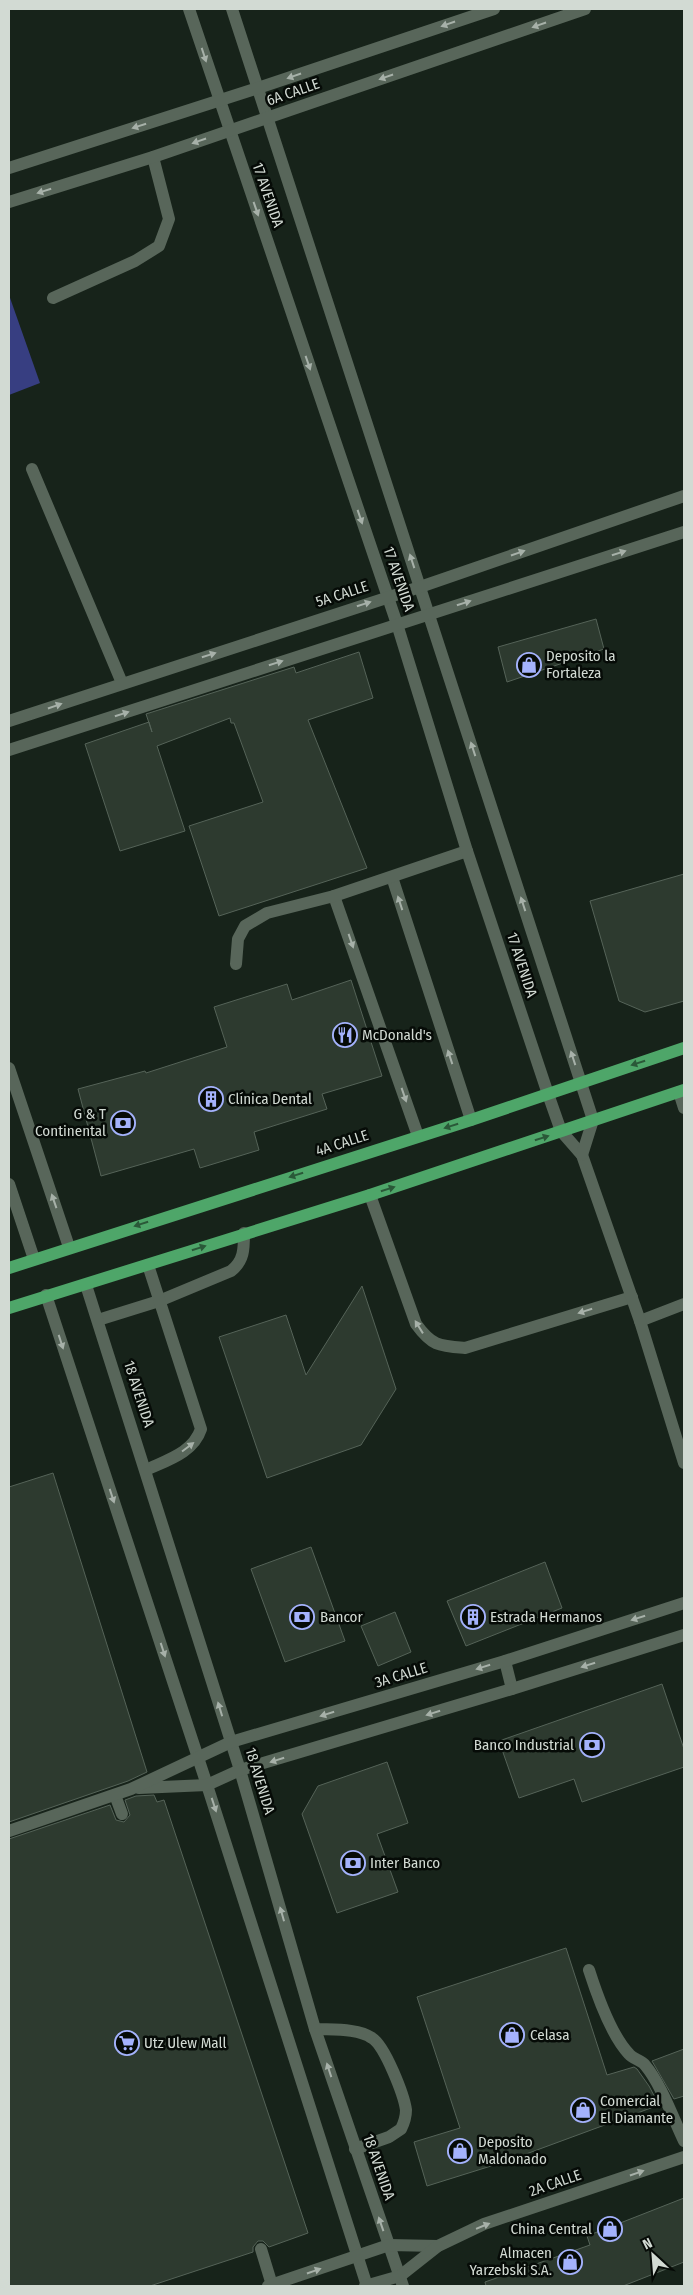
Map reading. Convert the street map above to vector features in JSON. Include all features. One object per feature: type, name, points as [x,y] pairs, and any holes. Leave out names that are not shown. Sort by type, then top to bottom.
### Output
[{"type":"main road","name":"4A CALLE","points":[[9,1268],[69,1247],[471,1120],[684,1048]]},
{"type":"main road","points":[[9,1308],[370,1195],[681,1091]]},
{"type":"street","name":"17 AVENIDA","points":[[189,9],[397,624],[468,851],[548,1094],[561,1131],[582,1155],[640,1321],[684,1463]]},
{"type":"street","name":"17 AVENIDA","points":[[232,9],[593,1120]]},
{"type":"street","name":"6A CALLE","points":[[9,168],[258,88],[494,9]]},
{"type":"street","name":"6A CALLE","points":[[9,202],[153,157],[585,9]]},
{"type":"street","points":[[53,298],[135,261],[159,246],[169,219],[153,157]]},
{"type":"street","points":[[32,469],[122,683]]},
{"type":"street","name":"5A CALLE","points":[[9,721],[420,587],[684,496]]},
{"type":"street","points":[[9,750],[684,532]]},
{"type":"street","points":[[236,964],[238,939],[245,926],[267,913],[334,896],[468,851]]},
{"type":"street","points":[[392,877],[471,1120]]},
{"type":"street","points":[[334,896],[418,1136]]},
{"type":"street","points":[[9,1068],[69,1247]]},
{"type":"street","points":[[681,1091],[684,1108]]},
{"type":"street","points":[[582,1155],[593,1120]]},
{"type":"street","points":[[9,1184],[34,1259]]},
{"type":"street","points":[[370,1195],[416,1324],[427,1340],[444,1346],[465,1348],[632,1297]]},
{"type":"street","points":[[98,1320],[159,1301],[231,1271],[240,1264],[244,1253],[244,1233]]},
{"type":"street","points":[[146,1470],[189,1449],[198,1439],[202,1429],[148,1265]]},
{"type":"street","name":"18 AVENIDA","points":[[86,1285],[240,1770],[315,2029],[402,2281]]},
{"type":"street","points":[[46,1295],[207,1784],[366,2286]]},
{"type":"street","points":[[640,1321],[684,1304]]},
{"type":"street","name":"3A CALLE","points":[[9,1830],[131,1789],[231,1742],[505,1661],[684,1603]]},
{"type":"street","name":"3A CALLE","points":[[131,1789],[207,1784],[240,1770],[512,1690],[684,1635]]},
{"type":"street","points":[[505,1661],[512,1690]]},
{"type":"street","points":[[115,1795],[122,1814]]},
{"type":"street","points":[[589,1970],[600,2001],[613,2028],[629,2054],[645,2064],[667,2102],[684,2141]]},
{"type":"street","points":[[315,2029],[360,2033],[372,2037],[386,2055],[402,2097],[406,2110],[401,2129],[389,2137],[355,2149]]},
{"type":"street","name":"2A CALLE","points":[[366,2286],[402,2281],[438,2246],[484,2224],[684,2157]]},
{"type":"street","name":"2A CALLE","points":[[270,2286],[389,2245],[438,2246]]},
{"type":"street","points":[[261,2249],[270,2286]]},
{"type":"shaded area","points":[[9,295],[40,383],[9,395]]},
{"type":"building","name":"Deposito la Fortaleza","points":[[596,619],[604,649],[507,682],[498,647]]},
{"type":"building","points":[[359,652],[373,698],[308,720],[367,868],[219,916],[189,826],[263,802],[234,723],[231,723],[230,718],[157,746],[185,831],[120,851],[85,744],[149,722],[146,714],[294,667],[296,673]]},
{"type":"building","points":[[684,874],[684,1001],[645,1012],[619,1001],[590,901]]},
{"type":"building","points":[[351,980],[382,1076],[322,1094],[327,1109],[254,1132],[259,1150],[200,1168],[194,1149],[101,1176],[78,1089],[145,1071],[146,1073],[227,1047],[214,1007],[287,984],[292,1000]]},
{"type":"building","points":[[362,1286],[396,1389],[361,1445],[267,1478],[219,1337],[286,1315],[306,1375]]},
{"type":"building","points":[[53,1473],[147,1772],[128,1781],[9,1822],[9,1487]]},
{"type":"building","name":"Bancor","points":[[311,1547],[345,1641],[285,1662],[251,1569]]},
{"type":"building","points":[[545,1562],[562,1608],[466,1646],[447,1601]]},
{"type":"building","points":[[395,1612],[411,1652],[378,1666],[361,1626]]},
{"type":"building","name":"Banco Industrial","points":[[662,1684],[684,1749],[684,1767],[582,1802],[574,1779],[519,1798],[499,1741]]},
{"type":"building","name":"Inter Banco","points":[[387,1762],[408,1823],[377,1834],[398,1892],[337,1913],[302,1814],[318,1786]]},
{"type":"building","name":"Utz Ulew Mall","points":[[154,1795],[157,1802],[164,1800],[308,2233],[269,2247],[263,2241],[258,2241],[253,2247],[253,2252],[150,2286],[9,2286],[9,1839],[110,1805],[116,1820],[124,1822],[130,1815],[125,1800],[136,1796]]},
{"type":"building","name":"Celasa","points":[[566,1948],[607,2075],[634,2067],[649,2086],[659,2105],[507,2161],[427,2186],[414,2142],[460,2128],[417,1997]]},
{"type":"building","points":[[684,2049],[684,2096],[674,2099],[652,2061]]},
{"type":"building","points":[[684,2198],[684,2262],[623,2286],[486,2286],[485,2282],[590,2245],[587,2236]]},
{"type":"place","name":"Deposito la Fortaleza","points":[[529,665]]},
{"type":"place","name":"McDonald's","points":[[345,1035]]},
{"type":"place","name":"Clínica Dental","points":[[211,1099]]},
{"type":"place","name":"G & T Continental","points":[[123,1123]]},
{"type":"place","name":"Bancor","points":[[302,1617]]},
{"type":"place","name":"Estrada Hermanos","points":[[473,1617]]},
{"type":"place","name":"Banco Industrial","points":[[592,1745]]},
{"type":"place","name":"Inter Banco","points":[[353,1863]]},
{"type":"place","name":"Celasa","points":[[512,2035]]},
{"type":"place","name":"Utz Ulew Mall","points":[[127,2043]]},
{"type":"place","name":"Comercial El Diamante","points":[[583,2110]]},
{"type":"place","name":"Deposito Maldonado","points":[[460,2151]]},
{"type":"place","name":"China Central","points":[[610,2229]]},
{"type":"place","name":"Almacen Yarzebski S.A.","points":[[570,2262]]}]
